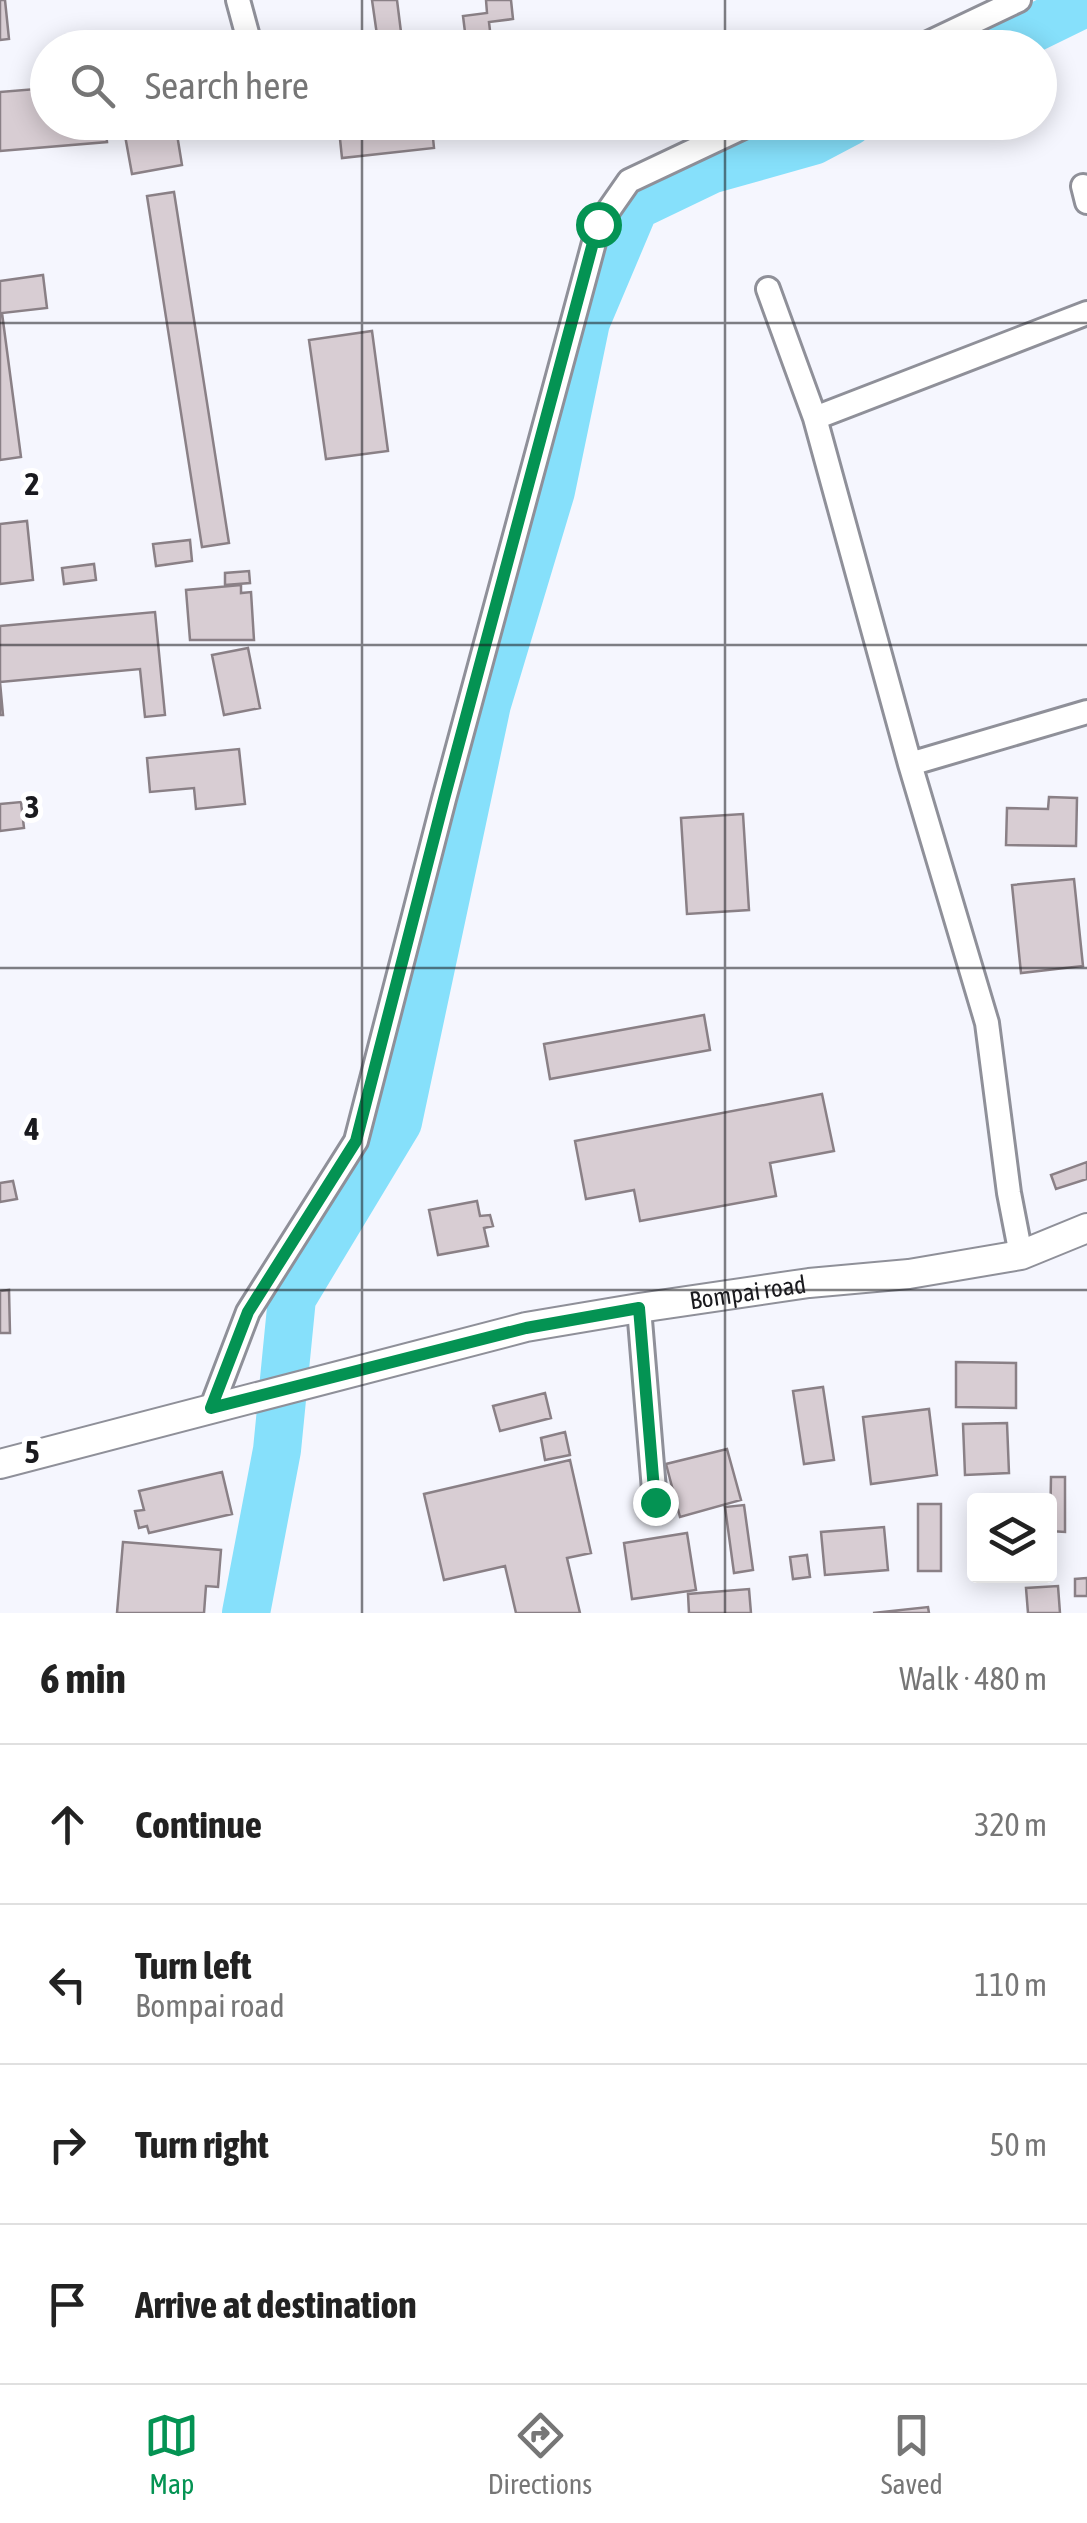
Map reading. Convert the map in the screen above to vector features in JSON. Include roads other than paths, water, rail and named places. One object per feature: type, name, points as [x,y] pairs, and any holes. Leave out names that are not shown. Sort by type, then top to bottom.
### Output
[{"type":"street","points":[[238,0],[246,30]]},
{"type":"street","points":[[956,30],[1019,0]]},
{"type":"street","points":[[211,1408],[248,1312],[356,1141],[598,224],[629,181],[716,140]]},
{"type":"street","points":[[768,289],[815,418],[910,764],[987,1023],[1021,1255]]},
{"type":"street","points":[[815,418],[1087,313]]},
{"type":"street","points":[[910,764],[1087,712]]},
{"type":"street","name":"Bompai road","points":[[0,1464],[526,1328],[808,1283],[909,1274],[1021,1255],[1087,1228]]},
{"type":"street","points":[[639,1308],[655,1502]]},
{"type":"waterway","points":[[1030,30],[1087,2]]},
{"type":"waterway","points":[[246,1613],[277,1450],[292,1298],[398,1122],[487,704],[551,491],[586,322],[635,206],[710,170],[815,140]]}]
